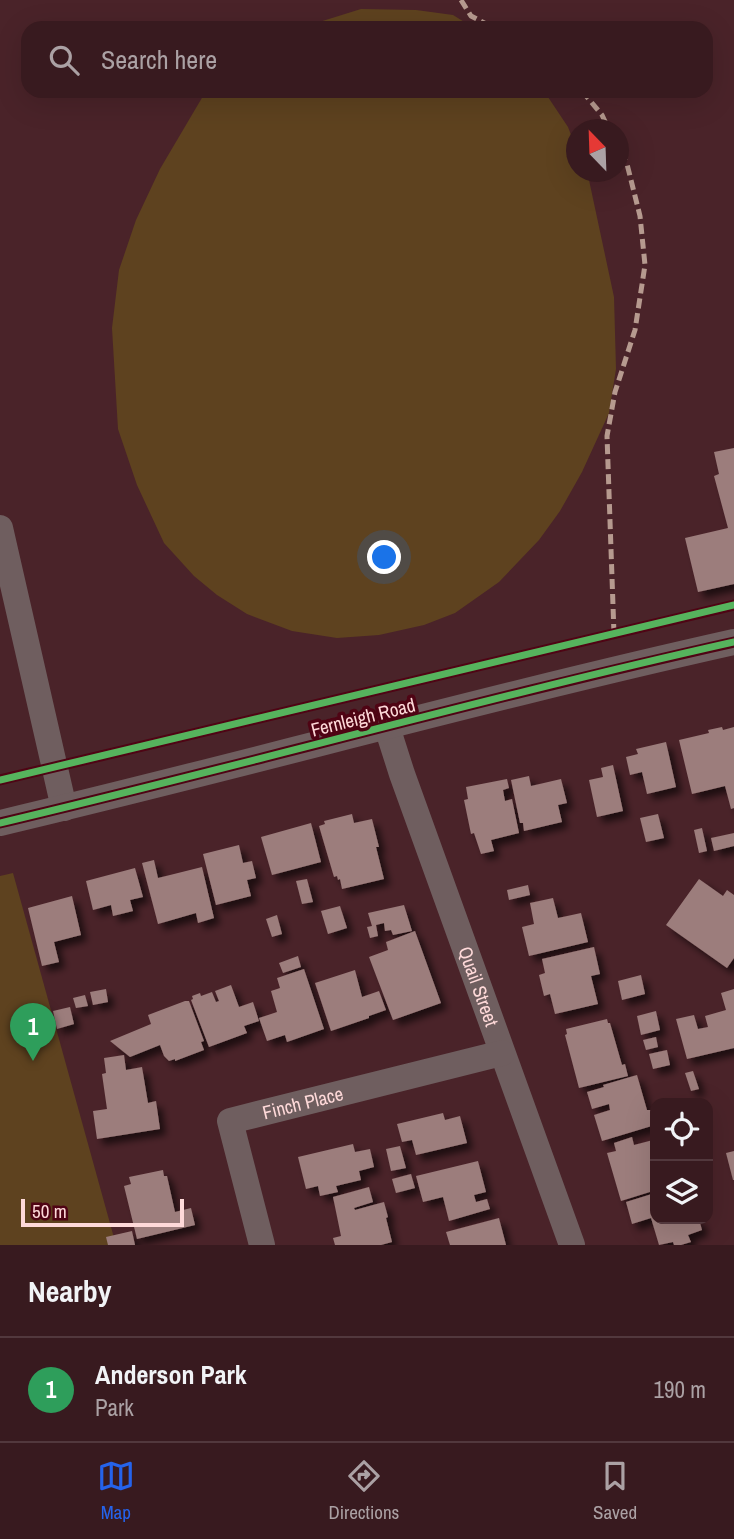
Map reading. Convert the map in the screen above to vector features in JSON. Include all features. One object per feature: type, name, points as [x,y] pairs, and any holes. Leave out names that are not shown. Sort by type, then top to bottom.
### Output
[{"type":"street","points":[[0,528],[64,808]]},
{"type":"street","name":"Fernleigh Road","points":[[0,824],[734,642]]},
{"type":"street","name":"Quail Street","points":[[387,727],[572,1245]]},
{"type":"street","name":"Finch Place","points":[[262,1245],[230,1121],[502,1053]]},
{"type":"shaded area","points":[[361,9],[416,10],[453,15],[463,21],[322,21]]},
{"type":"shaded area","points":[[202,98],[549,98],[566,124],[566,182],[589,182],[614,297],[616,369],[609,413],[582,472],[560,511],[539,540],[499,582],[455,613],[424,625],[379,635],[337,638],[292,631],[247,614],[217,595],[194,576],[164,543],[137,485],[118,429],[112,328],[119,270],[136,220],[160,169]]},
{"type":"shaded area","points":[[13,873],[116,1245],[0,1245],[0,876]]},
{"type":"building","points":[[734,448],[734,584],[698,592],[685,538],[728,528],[714,476],[719,474],[714,452]]},
{"type":"building","points":[[722,727],[723,730],[734,727],[734,808],[731,809],[725,786],[692,794],[679,740]]},
{"type":"building","points":[[666,742],[676,787],[647,794],[642,772],[630,775],[626,757],[638,754],[636,749]]},
{"type":"building","points":[[613,765],[623,811],[597,817],[589,780],[603,777],[601,768]]},
{"type":"building","points":[[529,776],[531,786],[561,779],[567,803],[558,805],[562,822],[524,831],[511,780]]},
{"type":"building","points":[[507,779],[509,788],[503,790],[505,801],[512,799],[519,833],[491,840],[494,851],[481,854],[474,833],[471,834],[464,800],[468,799],[466,787]]},
{"type":"building","points":[[352,814],[354,823],[372,819],[384,879],[342,889],[340,879],[334,877],[319,826],[325,824],[324,821]]},
{"type":"building","points":[[658,814],[664,838],[646,842],[640,818]]},
{"type":"building","points":[[311,823],[321,862],[272,875],[261,837]]},
{"type":"building","points":[[702,828],[707,851],[699,853],[694,830]]},
{"type":"building","points":[[734,833],[734,846],[714,851],[711,838]]},
{"type":"building","points":[[239,845],[243,863],[252,861],[256,878],[247,880],[251,896],[216,905],[203,854]]},
{"type":"building","points":[[154,860],[158,878],[202,867],[214,918],[198,923],[196,913],[158,924],[142,863]]},
{"type":"building","points":[[135,868],[143,897],[130,900],[133,911],[113,916],[111,905],[93,910],[86,881]]},
{"type":"building","points":[[307,879],[313,902],[302,904],[296,881]]},
{"type":"building","points":[[699,879],[723,896],[727,890],[734,895],[734,958],[727,968],[666,925]]},
{"type":"building","points":[[528,885],[530,895],[509,900],[507,890]]},
{"type":"building","points":[[72,896],[81,935],[54,942],[59,962],[42,966],[28,908]]},
{"type":"building","points":[[553,898],[558,918],[581,913],[588,942],[529,956],[522,927],[534,924],[530,903]]},
{"type":"building","points":[[404,905],[412,931],[393,935],[391,930],[385,931],[384,923],[376,925],[378,936],[370,938],[367,927],[372,926],[368,913]]},
{"type":"building","points":[[340,906],[347,928],[328,934],[321,911]]},
{"type":"building","points":[[277,915],[282,934],[272,937],[266,919]]},
{"type":"building","points":[[415,931],[441,1003],[393,1020],[369,957],[388,950],[386,942]]},
{"type":"building","points":[[594,947],[600,974],[591,976],[598,1004],[555,1014],[550,994],[544,996],[539,975],[545,973],[542,959]]},
{"type":"building","points":[[298,956],[301,967],[283,973],[279,963]]},
{"type":"building","points":[[304,969],[324,1029],[287,1042],[285,1035],[267,1041],[259,1018],[277,1012],[271,991],[280,988],[277,978]]},
{"type":"building","points":[[355,970],[362,997],[379,991],[386,1010],[331,1031],[315,983]]},
{"type":"building","points":[[641,975],[645,994],[622,1000],[618,981]]},
{"type":"building","points":[[231,985],[239,1007],[253,1002],[259,1021],[244,1026],[247,1033],[209,1047],[191,1000],[192,996],[212,992],[216,1002],[219,1001],[215,991]]},
{"type":"building","points":[[106,989],[108,1002],[93,1005],[90,992]]},
{"type":"building","points":[[734,989],[734,1048],[687,1059],[676,1019],[694,1015],[698,1029],[708,1027],[705,1016],[726,1010],[721,993]]},
{"type":"building","points":[[85,995],[88,1006],[76,1008],[73,998]]},
{"type":"building","points":[[189,1001],[204,1041],[201,1042],[204,1050],[169,1061],[160,1045],[130,1057],[110,1041],[151,1024],[148,1015]]},
{"type":"building","points":[[70,1007],[74,1024],[57,1029],[53,1011]]},
{"type":"building","points":[[656,1011],[660,1030],[641,1035],[637,1016]]},
{"type":"building","points":[[607,1019],[628,1076],[579,1088],[565,1035],[566,1029]]},
{"type":"building","points":[[656,1037],[658,1047],[646,1050],[643,1040]]},
{"type":"building","points":[[667,1050],[670,1065],[653,1069],[649,1054]]},
{"type":"building","points":[[124,1055],[126,1070],[142,1067],[148,1103],[156,1101],[160,1129],[97,1139],[93,1111],[107,1109],[102,1074],[106,1073],[104,1058]]},
{"type":"building","points":[[693,1071],[699,1089],[691,1091],[685,1073]]},
{"type":"building","points":[[637,1075],[647,1110],[650,1110],[650,1127],[602,1141],[594,1115],[610,1110],[609,1104],[592,1109],[587,1092],[604,1087],[603,1085]]},
{"type":"building","points":[[443,1113],[445,1120],[460,1116],[467,1143],[416,1155],[412,1140],[402,1142],[397,1124]]},
{"type":"building","points":[[632,1137],[634,1145],[650,1141],[650,1192],[621,1201],[607,1153],[616,1151],[614,1143]]},
{"type":"building","points":[[353,1144],[355,1152],[370,1149],[374,1167],[359,1171],[361,1180],[336,1186],[338,1192],[320,1196],[318,1186],[306,1189],[298,1157]]},
{"type":"building","points":[[400,1146],[406,1168],[391,1171],[386,1149]]},
{"type":"building","points":[[734,1151],[734,1180],[733,1180],[726,1153]]},
{"type":"building","points":[[478,1161],[486,1192],[474,1195],[476,1202],[487,1199],[490,1209],[449,1221],[443,1197],[423,1202],[416,1176]]},
{"type":"building","points":[[163,1170],[164,1176],[167,1176],[175,1212],[191,1208],[195,1225],[137,1239],[124,1186],[131,1184],[129,1177]]},
{"type":"building","points":[[411,1174],[415,1188],[396,1193],[392,1179]]},
{"type":"building","points":[[369,1187],[373,1202],[354,1208],[355,1210],[384,1202],[392,1242],[381,1245],[335,1245],[333,1238],[341,1236],[333,1197]]},
{"type":"building","points":[[650,1195],[650,1218],[632,1224],[626,1202]]},
{"type":"building","points":[[499,1218],[506,1245],[450,1245],[446,1232]]},
{"type":"building","points":[[653,1224],[700,1224],[702,1230],[688,1235],[691,1242],[659,1245]]},
{"type":"building","points":[[132,1231],[135,1245],[108,1245],[106,1237]]},
{"type":"marked path","points":[[461,0],[471,16],[481,21]]},
{"type":"marked path","points":[[588,98],[604,119]]},
{"type":"marked path","points":[[614,634],[607,436],[615,392],[635,330],[645,265],[640,216],[629,172]]},
{"type":"cycle path","points":[[0,780],[734,605]]},
{"type":"cycle path","points":[[0,823],[550,685],[734,642]]},
{"type":"place","name":"Anderson Park","points":[[33,1061]]}]
